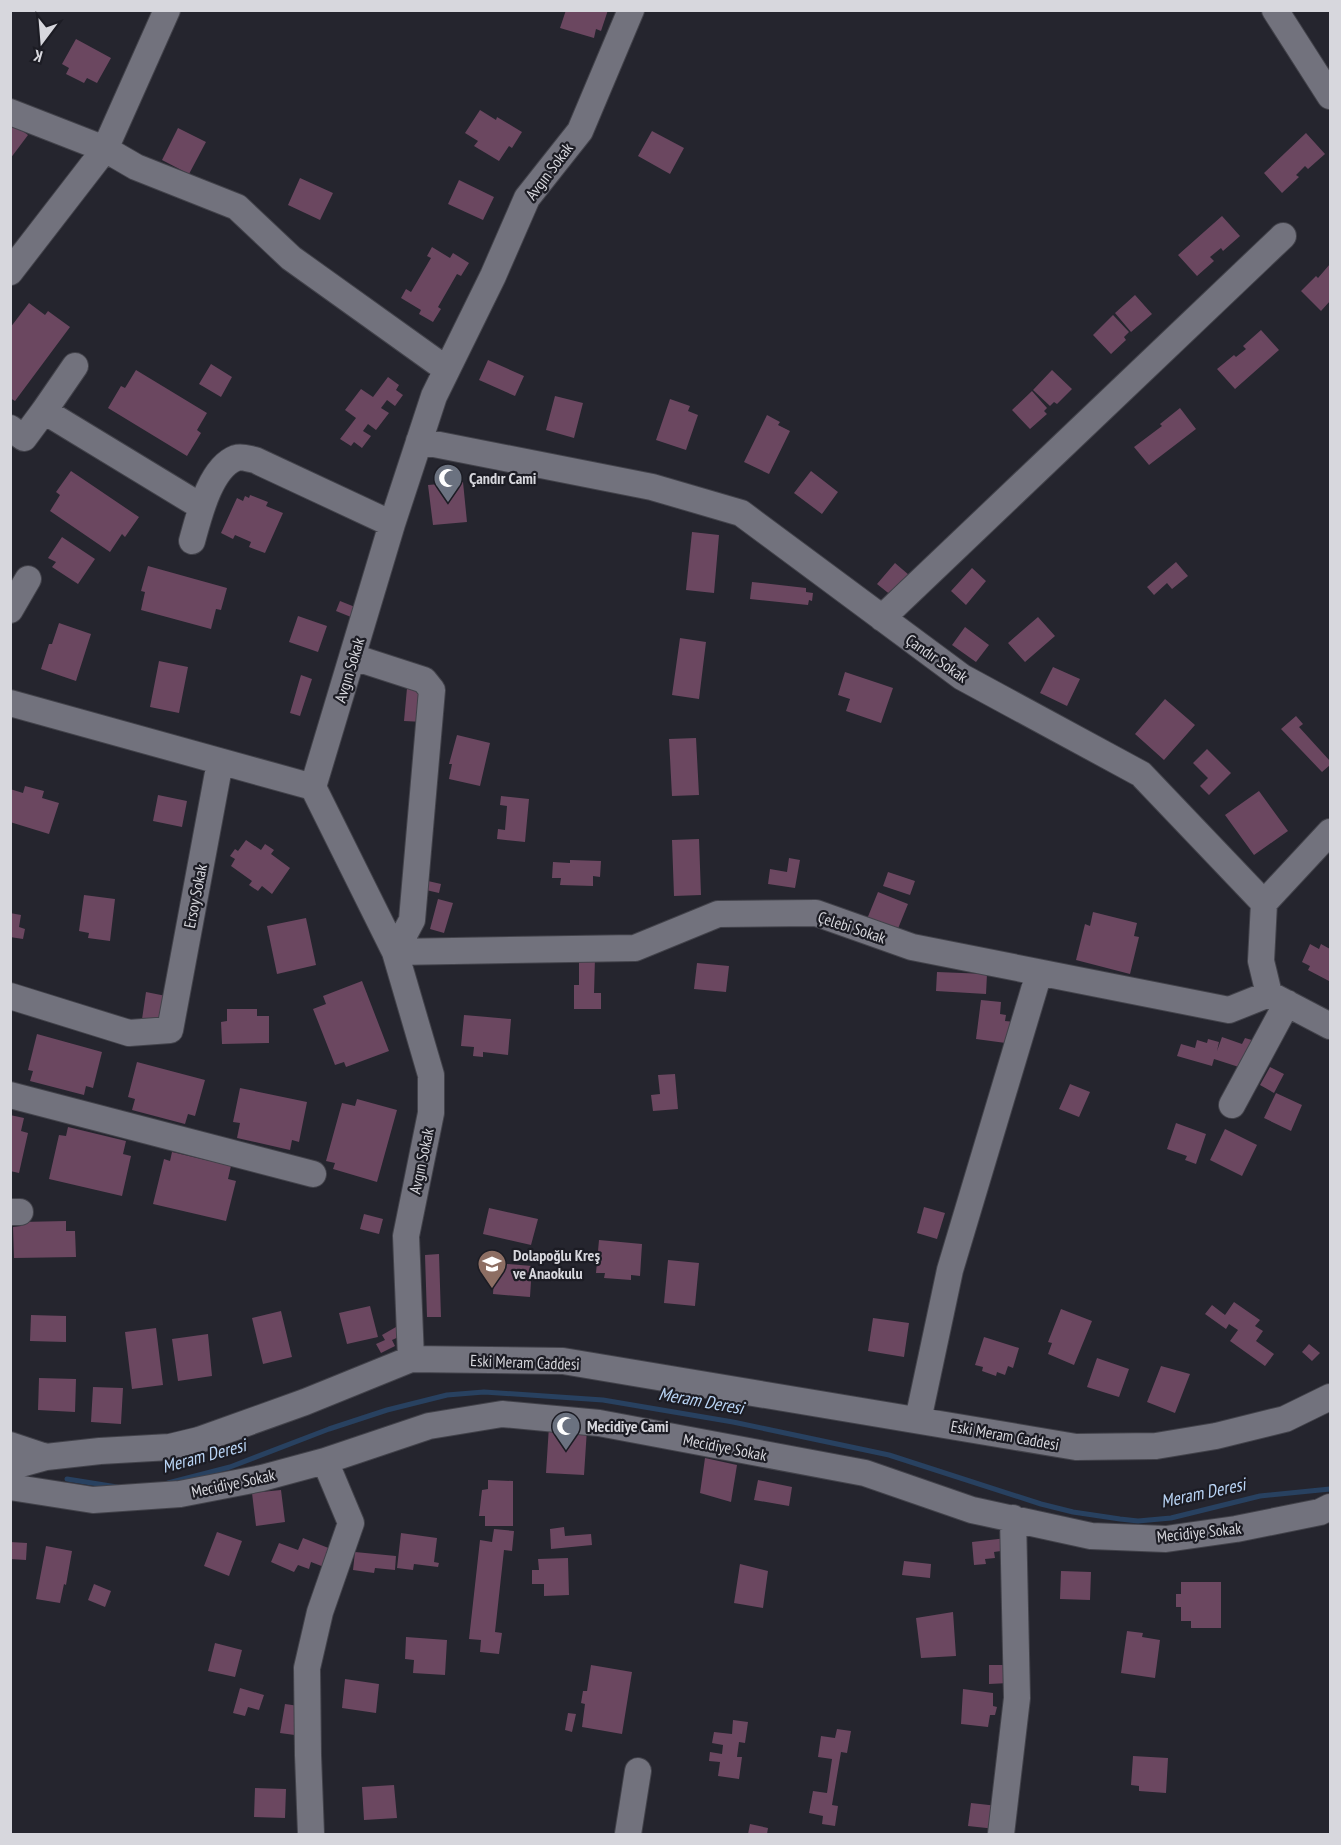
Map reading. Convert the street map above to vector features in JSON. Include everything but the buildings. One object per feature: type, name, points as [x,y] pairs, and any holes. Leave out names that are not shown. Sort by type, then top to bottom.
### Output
[{"type":"street","name":"Avgın Sokak","points":[[411,1359],[406,1236],[431,1113],[431,1075],[395,952],[313,787],[392,524],[434,396],[493,276],[527,198],[579,131],[631,10]]},
{"type":"street","points":[[1275,10],[1330,96]]},
{"type":"street","points":[[10,272],[105,149],[160,13]]},
{"type":"street","points":[[10,112],[105,149],[136,166],[237,207],[291,258],[446,369]]},
{"type":"street","points":[[882,618],[1283,236]]},
{"type":"street","points":[[10,428],[24,438],[75,366]]},
{"type":"street","points":[[44,411],[202,507]]},
{"type":"street","name":"Çandır Sokak","points":[[419,441],[652,487],[741,513],[962,677],[1141,774],[1264,903]]},
{"type":"street","points":[[192,541],[211,486],[225,464],[239,457],[255,460],[392,524]]},
{"type":"street","points":[[10,610],[28,579]]},
{"type":"street","points":[[353,657],[424,680],[432,690],[412,920],[395,952]]},
{"type":"street","points":[[10,703],[313,787]]},
{"type":"street","name":"Ersoy Sokak","points":[[10,996],[129,1033],[170,1030],[220,762]]},
{"type":"street","points":[[1330,832],[1264,903],[1261,961],[1278,999],[1330,1026]]},
{"type":"street","name":"Çelebi Sokak","points":[[395,952],[635,948],[718,914],[816,913],[912,947],[1229,1010],[1278,999]]},
{"type":"street","points":[[918,1420],[950,1270],[1039,973]]},
{"type":"street","points":[[1232,1106],[1278,999]]},
{"type":"street","points":[[10,1095],[313,1174]]},
{"type":"street","name":"Eski Meram Caddesi","points":[[10,1467],[58,1455],[170,1447],[199,1440],[305,1402],[411,1359],[563,1361],[1076,1447],[1156,1446],[1216,1436],[1285,1419],[1330,1397]]},
{"type":"street","name":"Mecidiye Sokak","points":[[10,1487],[93,1500],[169,1495],[262,1478],[325,1461],[429,1426],[502,1414],[599,1424],[865,1473],[972,1510],[1091,1536],[1166,1539],[1236,1529],[1320,1512],[1330,1507]]},
{"type":"street","points":[[10,1445],[58,1455]]},
{"type":"street","points":[[311,1834],[307,1668],[320,1612],[351,1523],[325,1461]]},
{"type":"street","points":[[1001,1834],[1017,1698],[1012,1518]]},
{"type":"street","points":[[628,1834],[638,1771]]},
{"type":"waterway","name":"Meram Deresi","points":[[168,1483],[230,1467],[329,1429],[387,1410],[447,1395],[484,1392],[603,1400],[733,1422],[889,1455],[1041,1504],[1073,1512],[1120,1519],[1138,1521],[1171,1518],[1260,1496],[1330,1489]]},
{"type":"waterway","name":"Meram Deresi","points":[[67,1479],[117,1487]]},
{"type":"place","name":"Çandır Cami","points":[[448,504]]},
{"type":"place","name":"Dolapoğlu Kreş ve Anaokulu","points":[[492,1290]]},
{"type":"place","name":"Mecidiye Cami","points":[[566,1452]]}]
